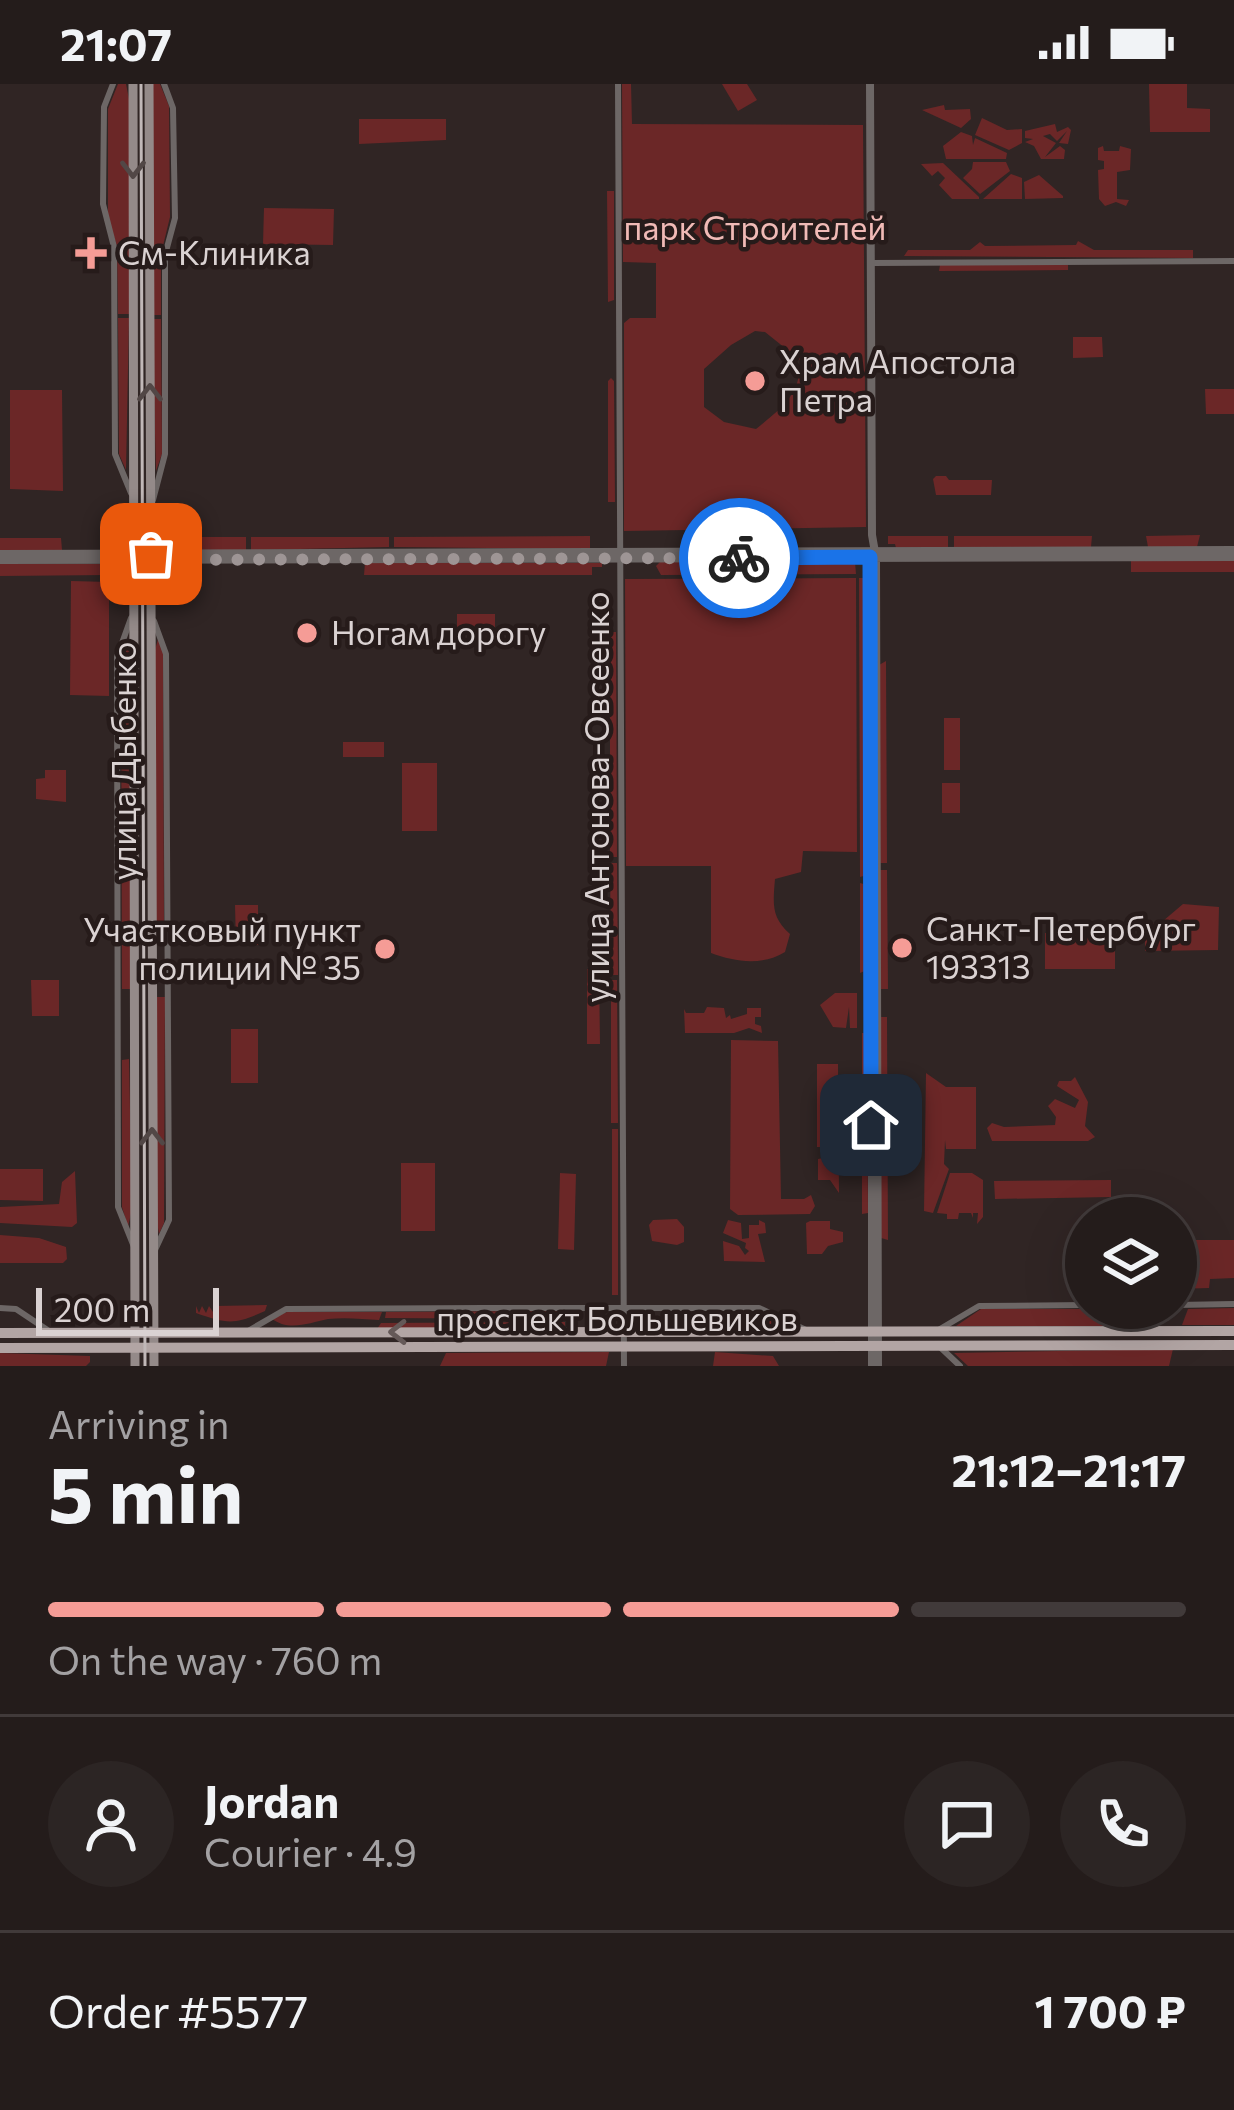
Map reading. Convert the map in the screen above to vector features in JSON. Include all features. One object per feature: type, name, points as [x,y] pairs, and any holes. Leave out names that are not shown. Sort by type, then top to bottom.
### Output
[{"type":"main road","name":"улица Дыбенко","points":[[133,84],[135,1366]]},
{"type":"main road","name":"улица Дыбенко","points":[[149,84],[154,1366]]},
{"type":"main road","name":"проспект Большевиков","points":[[0,1333],[1234,1331]]},
{"type":"main road","name":"проспект Большевиков","points":[[0,1348],[1234,1345]]},
{"type":"street","points":[[113,84],[104,107],[104,204],[114,247],[115,454],[132,495]]},
{"type":"street","points":[[151,510],[165,454],[165,255],[175,218],[173,108],[164,84]]},
{"type":"street","name":"улица Антонова-Овсеенко","points":[[618,84],[624,1366]]},
{"type":"street","points":[[870,84],[875,1366]]},
{"type":"street","points":[[871,263],[1234,261]]},
{"type":"street","points":[[0,557],[1234,554]]},
{"type":"street","points":[[152,616],[166,654],[169,1090],[169,1220],[154,1254]]},
{"type":"street","points":[[1197,1305],[1234,1304]]},
{"type":"street","points":[[937,1331],[979,1306],[1065,1305]]},
{"type":"street","name":"проспект Большевиков","points":[[0,1308],[16,1310],[52,1333]]},
{"type":"street","points":[[245,1332],[286,1310],[623,1308],[760,1308],[809,1331]]},
{"type":"street","points":[[938,1346],[960,1366]]},
{"type":"green space","points":[[118,84],[126,84],[129,99],[129,314],[118,314],[117,246],[108,219],[108,109]]},
{"type":"green space","points":[[153,84],[160,84],[169,106],[170,217],[161,254],[161,315],[152,315]]},
{"type":"green space","name":"парк Строителей","points":[[622,84],[631,84],[632,124],[863,125],[866,527],[624,531],[624,323],[630,318],[656,318],[656,263],[623,262]],"holes":[[[755,331],[765,332],[800,360],[793,392],[756,429],[724,422],[704,407],[704,369],[731,345]]]},
{"type":"green space","points":[[722,84],[747,84],[757,100],[738,111]]},
{"type":"green space","points":[[1149,84],[1187,84],[1187,108],[1210,109],[1210,132],[1150,132]]},
{"type":"green space","points":[[944,105],[945,110],[970,109],[971,119],[961,128],[922,110]]},
{"type":"green space","points":[[982,118],[1007,130],[1022,129],[1022,143],[1009,150],[975,135]]},
{"type":"green space","points":[[359,119],[446,119],[446,140],[359,144]]},
{"type":"green space","points":[[1055,124],[1057,132],[1071,130],[1068,144],[1059,143],[1067,131],[1057,141],[1050,134],[1043,136],[1056,143],[1045,157],[1060,146],[1065,150],[1064,159],[1041,159],[1034,146],[1025,142],[1033,139],[1025,138],[1025,131]]},
{"type":"green space","points":[[961,132],[972,136],[973,145],[975,138],[1007,153],[1006,159],[946,159],[943,146]]},
{"type":"green space","points":[[1103,146],[1104,151],[1119,151],[1120,146],[1131,149],[1130,170],[1117,172],[1117,199],[1129,200],[1126,206],[1116,202],[1105,206],[1099,199],[1098,170],[1104,169],[1104,161],[1098,160],[1098,148]]},
{"type":"green space","points":[[973,162],[1006,162],[1010,171],[980,194],[963,178]]},
{"type":"green space","points":[[943,163],[979,199],[952,199],[939,185],[945,178],[938,171],[932,176],[921,164]]},
{"type":"green space","points":[[1011,174],[1022,178],[1022,199],[983,199]]},
{"type":"green space","points":[[1039,175],[1063,198],[1025,199],[1024,182]]},
{"type":"green space","points":[[607,191],[614,191],[614,300],[608,302]]},
{"type":"green space","points":[[264,208],[334,209],[333,245],[263,244]]},
{"type":"green space","points":[[1078,241],[1094,250],[1193,250],[1193,258],[904,256],[908,250],[970,250],[980,242],[985,246],[1076,245]]},
{"type":"green space","points":[[940,265],[1068,265],[1068,270],[939,271]]},
{"type":"green space","points":[[118,318],[129,318],[126,470],[119,454]]},
{"type":"green space","points":[[152,319],[161,319],[162,454],[156,471]]},
{"type":"green space","points":[[1073,337],[1102,337],[1103,357],[1073,358]]},
{"type":"green space","points":[[611,378],[614,381],[615,502],[608,502]]},
{"type":"green space","points":[[1205,389],[1234,389],[1234,414],[1206,414]]},
{"type":"green space","points":[[10,390],[62,390],[63,491],[10,489]]},
{"type":"green space","points":[[936,476],[992,480],[991,495],[936,495]]},
{"type":"green space","points":[[1200,535],[1197,547],[1148,547],[1146,536]]},
{"type":"green space","points":[[590,536],[590,549],[394,547],[394,537]]},
{"type":"green space","points":[[888,536],[948,536],[948,547],[896,548],[888,544]]},
{"type":"green space","points":[[954,536],[1092,536],[1091,547],[954,547]]},
{"type":"green space","points":[[173,537],[246,537],[246,550],[173,550]]},
{"type":"green space","points":[[251,537],[389,537],[389,547],[251,550]]},
{"type":"green space","points":[[0,538],[61,538],[62,550],[0,550]]},
{"type":"green space","points":[[1234,560],[1234,572],[1131,572],[1131,561]]},
{"type":"green space","points":[[660,562],[855,562],[856,574],[661,575],[656,566]]},
{"type":"green space","points":[[365,563],[602,563],[602,567],[592,567],[592,575],[364,575]]},
{"type":"green space","points":[[0,564],[109,564],[109,575],[0,576]]},
{"type":"green space","points":[[856,578],[857,852],[803,851],[801,872],[775,879],[775,910],[790,934],[785,952],[748,961],[711,953],[711,866],[626,866],[625,579]]},
{"type":"green space","points":[[859,578],[866,578],[867,875],[860,877]]},
{"type":"green space","points":[[71,581],[109,582],[109,696],[70,695]]},
{"type":"green space","points":[[457,614],[495,614],[495,633],[457,633]]},
{"type":"green space","points":[[610,632],[616,632],[617,857],[610,857]]},
{"type":"green space","points":[[158,639],[163,652],[164,928],[156,928],[153,657]]},
{"type":"green space","points":[[127,641],[131,989],[122,989],[121,655]]},
{"type":"green space","points":[[886,661],[887,863],[880,863],[879,665]]},
{"type":"green space","points":[[944,718],[960,718],[960,770],[944,770]]},
{"type":"green space","points":[[343,742],[384,742],[384,757],[343,757]]},
{"type":"green space","points":[[402,763],[437,763],[437,831],[402,831]]},
{"type":"green space","points":[[45,770],[66,770],[66,802],[36,799],[36,779],[45,778]]},
{"type":"green space","points":[[942,783],[960,783],[960,813],[942,813]]},
{"type":"green space","points":[[610,863],[617,863],[618,975],[611,975]]},
{"type":"green space","points":[[880,870],[887,870],[888,989],[880,989]]},
{"type":"green space","points":[[860,883],[867,885],[867,970],[860,973]]},
{"type":"green space","points":[[1183,904],[1219,907],[1218,950],[1145,951],[1145,926],[1163,921]]},
{"type":"green space","points":[[235,905],[258,905],[258,945],[236,945]]},
{"type":"green space","points":[[1045,933],[1115,933],[1115,969],[1045,969]]},
{"type":"green space","points":[[587,969],[599,969],[600,1044],[587,1044]]},
{"type":"green space","points":[[31,980],[59,980],[59,1016],[32,1016]]},
{"type":"green space","points":[[611,980],[617,980],[618,1123],[611,1123]]},
{"type":"green space","points":[[835,993],[857,993],[857,1028],[850,1028],[849,1007],[846,1028],[833,1027],[820,1005]]},
{"type":"green space","points":[[156,997],[165,997],[164,1223],[159,1234],[156,1216]]},
{"type":"green space","points":[[707,1007],[724,1008],[726,1018],[730,1015],[731,1019],[747,1014],[747,1008],[761,1008],[755,1024],[762,1033],[749,1028],[734,1033],[685,1033],[684,1009],[704,1013]]},
{"type":"green space","points":[[880,1017],[887,1017],[888,1240],[881,1238]]},
{"type":"green space","points":[[231,1029],[258,1029],[258,1083],[231,1083]]},
{"type":"green space","points":[[862,1033],[867,1033],[868,1213],[862,1214]]},
{"type":"green space","points":[[731,1040],[778,1041],[781,1199],[811,1195],[815,1206],[810,1214],[738,1215],[730,1209]]},
{"type":"green space","points":[[129,1059],[132,1209],[128,1227],[122,1207],[122,1060]]},
{"type":"green space","points":[[817,1064],[838,1064],[839,1193],[830,1180],[818,1180],[823,1147],[817,1147]]},
{"type":"green space","points":[[926,1073],[946,1087],[976,1087],[976,1149],[946,1149],[945,1140],[944,1164],[949,1169],[933,1213],[924,1211]]},
{"type":"green space","points":[[1075,1077],[1088,1102],[1085,1126],[1095,1137],[1088,1141],[992,1141],[987,1128],[992,1123],[1004,1127],[1055,1125],[1056,1117],[1048,1106],[1055,1099],[1075,1108],[1079,1100],[1057,1086]]},
{"type":"green space","points":[[612,1129],[618,1129],[618,1295],[612,1295]]},
{"type":"green space","points":[[401,1163],[435,1163],[435,1231],[401,1231]]},
{"type":"green space","points":[[0,1169],[43,1169],[43,1201],[0,1200]]},
{"type":"green space","points":[[75,1171],[77,1223],[72,1227],[0,1223],[0,1207],[59,1204],[62,1182]]},
{"type":"green space","points":[[560,1173],[576,1174],[574,1250],[558,1249]]},
{"type":"green space","points":[[950,1173],[972,1173],[983,1180],[983,1217],[977,1224],[978,1213],[973,1218],[971,1213],[959,1213],[958,1219],[947,1219],[947,1214],[937,1213]]},
{"type":"green space","points":[[1111,1180],[1111,1197],[995,1199],[994,1181]]},
{"type":"green space","points":[[677,1219],[684,1227],[684,1242],[652,1241],[649,1225],[653,1220]]},
{"type":"green space","points":[[728,1220],[741,1223],[742,1239],[749,1238],[749,1225],[759,1225],[759,1220],[765,1223],[766,1233],[758,1234],[765,1262],[724,1261],[723,1241],[739,1246],[745,1255],[749,1251],[746,1243],[723,1233]]},
{"type":"green space","points":[[830,1221],[830,1229],[843,1232],[843,1242],[828,1246],[822,1254],[807,1254],[806,1223]]},
{"type":"green space","points":[[0,1235],[39,1238],[66,1247],[67,1259],[63,1263],[0,1263]]},
{"type":"green space","points":[[1197,1240],[1234,1240],[1234,1278],[1210,1279],[1209,1288],[1197,1288]]},
{"type":"green space","points":[[267,1305],[265,1311],[238,1321],[196,1313],[196,1306],[199,1313],[202,1306],[206,1313],[209,1306],[213,1312],[216,1306]]},
{"type":"green space","points":[[1234,1308],[1234,1325],[1197,1325],[1197,1309]]},
{"type":"green space","points":[[981,1309],[1065,1309],[1065,1326],[956,1326]]},
{"type":"green space","points":[[562,1311],[565,1317],[557,1319],[385,1318],[386,1312]]},
{"type":"green space","points":[[632,1311],[639,1322],[676,1315],[755,1315],[785,1324],[630,1328],[627,1316]]},
{"type":"green space","points":[[287,1312],[382,1312],[379,1320],[334,1318],[299,1325],[284,1325],[271,1318]]},
{"type":"green space","points":[[565,1322],[565,1328],[377,1329],[381,1323]]},
{"type":"green space","points":[[1173,1349],[1169,1366],[968,1366],[954,1353]]},
{"type":"green space","points":[[609,1352],[606,1366],[440,1366],[446,1353]]},
{"type":"green space","points":[[715,1352],[773,1356],[779,1366],[713,1366]]},
{"type":"green space","points":[[0,1353],[90,1356],[90,1362],[86,1366],[0,1366]]},
{"type":"tram line","points":[[141,84],[145,1366]]},
{"type":"way so far","points":[[151,554],[132,554],[133,560],[739,558]]},
{"type":"place","name":"См-Клиника","points":[[91,253]]},
{"type":"place","name":"Храм Апостола Петра","points":[[755,381]]},
{"type":"place","name":"Ногам дорогу","points":[[307,633]]},
{"type":"place","name":"Санкт-Петербург 193313","points":[[902,948]]},
{"type":"place","name":"Участковый пункт полиции № 35","points":[[385,949]]},
{"type":"route","points":[[739,558],[870,557],[871,1125]]}]
